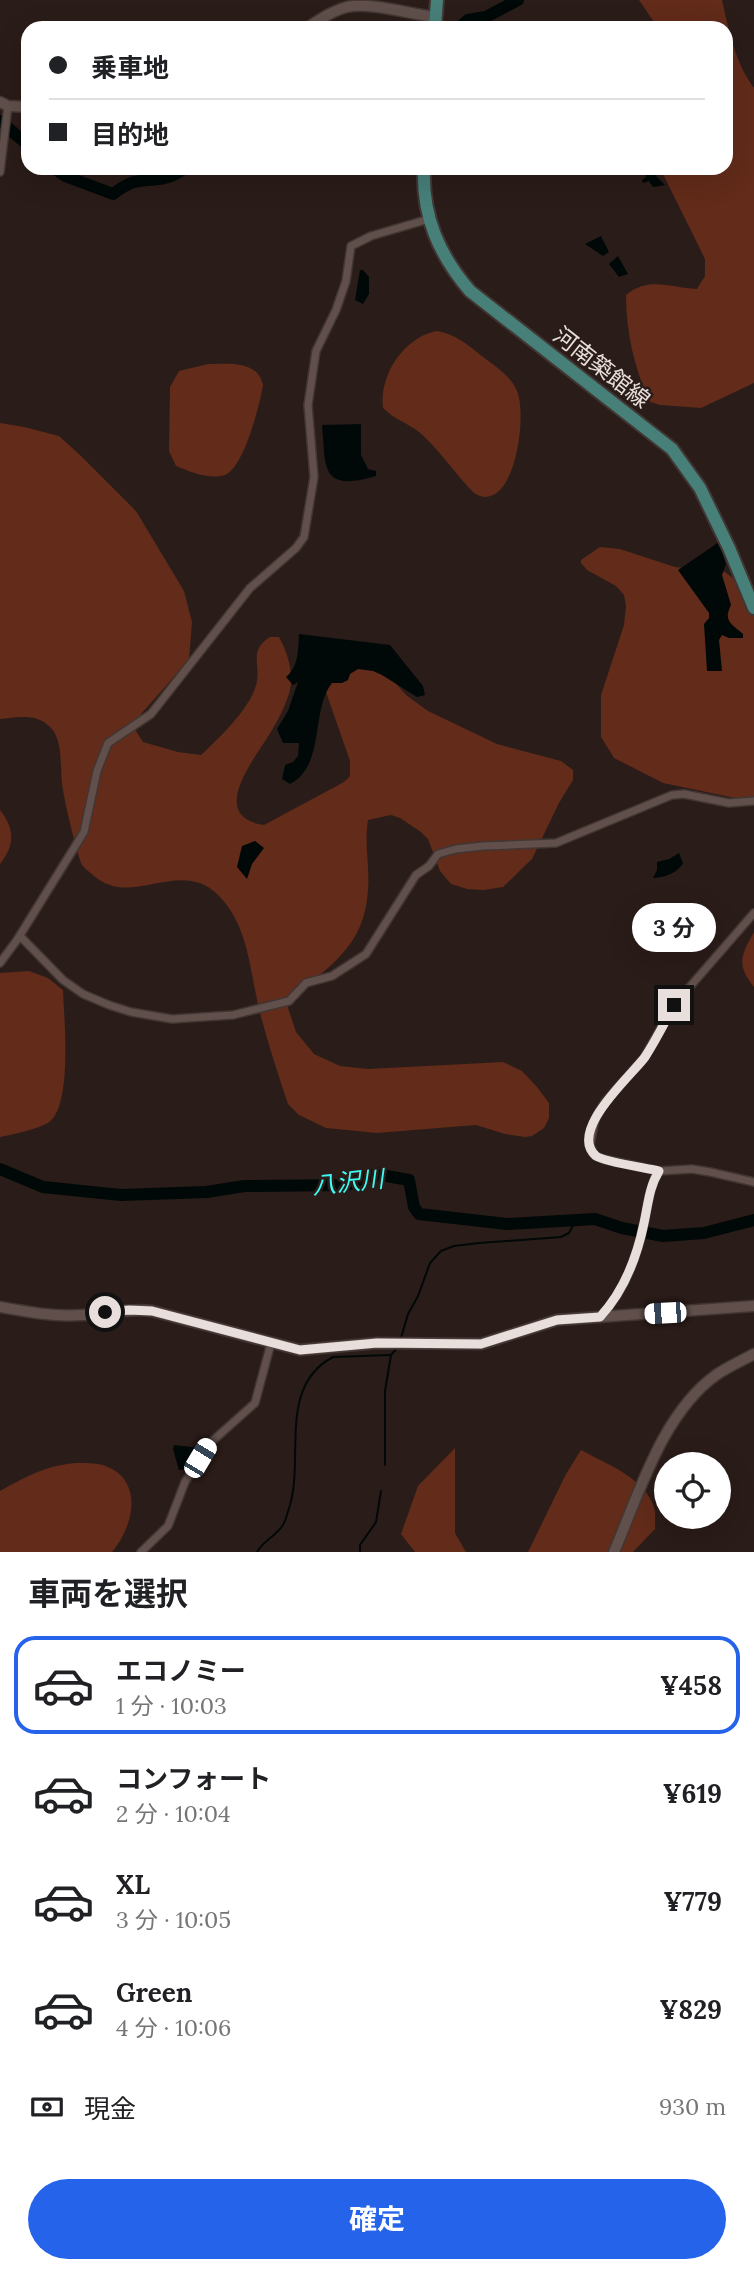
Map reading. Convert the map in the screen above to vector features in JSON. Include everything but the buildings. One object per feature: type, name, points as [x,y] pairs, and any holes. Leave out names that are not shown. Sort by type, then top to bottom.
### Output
[{"type":"main road","points":[[435,21],[436,0]]},
{"type":"main road","name":"河南築館線","points":[[424,175],[429,219],[443,253],[470,290],[672,449],[700,488],[754,608]]},
{"type":"street","points":[[319,21],[334,12],[358,6],[422,21]]},
{"type":"street","points":[[0,172],[7,117],[4,104]]},
{"type":"street","points":[[0,964],[83,832],[101,758],[108,743],[151,715],[250,588],[296,548],[304,537],[313,477],[313,444],[308,405],[316,351],[336,310],[346,281],[351,246],[371,236],[429,219]]},
{"type":"street","points":[[20,936],[62,979],[109,1005],[172,1019],[233,1015],[289,1001],[306,983],[332,976],[366,954],[416,875],[429,866],[438,854],[484,846],[556,843],[672,795],[684,794],[729,803],[754,801]]},
{"type":"street","points":[[754,913],[674,1005],[644,1058],[605,1102],[595,1119],[590,1145],[594,1155],[603,1159],[659,1171],[692,1169],[754,1182]]},
{"type":"street","points":[[600,1317],[621,1290],[640,1241],[653,1181],[659,1171]]},
{"type":"street","points":[[0,1307],[51,1315],[152,1311],[300,1350],[401,1343],[481,1344],[557,1320],[754,1307]]},
{"type":"street","points":[[141,1552],[168,1526],[184,1482],[209,1444],[255,1403],[271,1343]]},
{"type":"street","points":[[614,1552],[673,1422],[691,1398],[706,1384],[729,1367],[754,1354]]},
{"type":"shaded area","points":[[639,0],[722,0],[727,21],[653,21]]},
{"type":"shaded area","points":[[733,44],[754,88],[754,383],[701,408],[650,402],[632,350],[626,295],[651,284],[697,289],[705,276],[705,259],[663,175],[733,175]]},
{"type":"shaded area","points":[[656,175],[665,185],[653,187],[649,181],[643,183],[642,180]]},
{"type":"shaded area","points":[[601,236],[609,252],[603,256],[585,244]]},
{"type":"shaded area","points":[[618,256],[628,274],[619,277],[609,264]]},
{"type":"shaded area","points":[[360,270],[369,277],[369,294],[363,304],[355,300]]},
{"type":"shaded area","points":[[437,331],[467,344],[502,372],[517,391],[521,421],[515,460],[499,491],[488,497],[474,493],[427,439],[383,408],[385,383],[396,359],[414,341]]},
{"type":"shaded area","points":[[208,364],[249,367],[260,377],[263,385],[255,420],[239,461],[225,475],[213,477],[176,466],[169,451],[170,387],[179,371]]},
{"type":"shaded area","points":[[0,423],[59,436],[79,454],[136,511],[184,591],[192,622],[189,660],[141,714],[136,731],[143,742],[178,752],[201,755],[249,701],[257,681],[257,652],[260,647],[270,637],[279,637],[289,662],[290,690],[277,721],[241,784],[237,798],[238,810],[247,819],[264,825],[344,782],[350,776],[350,761],[320,675],[360,655],[428,711],[497,744],[561,761],[573,770],[573,780],[532,859],[503,887],[484,890],[451,884],[440,871],[428,839],[421,832],[391,815],[368,820],[368,890],[360,926],[342,954],[290,999],[288,1008],[296,1032],[314,1054],[340,1066],[368,1069],[503,1062],[522,1071],[549,1103],[549,1118],[544,1128],[525,1137],[476,1125],[377,1133],[326,1128],[299,1115],[288,1104],[273,1059],[242,935],[236,920],[218,895],[203,885],[188,881],[124,888],[109,885],[82,865],[65,800],[59,746],[54,732],[45,723],[33,718],[0,719]]},
{"type":"shaded area","points":[[361,424],[361,455],[368,469],[376,471],[376,476],[344,481],[335,478],[326,464],[322,425]]},
{"type":"shaded area","points":[[719,542],[726,564],[722,575],[731,605],[728,618],[743,634],[743,638],[722,635],[719,640],[722,671],[707,671],[704,624],[709,613],[678,570]]},
{"type":"shaded area","points":[[600,547],[620,549],[675,567],[725,572],[738,582],[754,601],[754,802],[663,783],[614,758],[601,737],[601,695],[624,625],[626,606],[624,595],[616,586],[587,570],[581,563],[581,560]]},
{"type":"shaded area","points":[[299,634],[390,645],[423,686],[425,695],[417,697],[382,675],[358,669],[350,674],[348,680],[332,683],[321,708],[309,764],[290,784],[282,779],[285,765],[298,756],[299,743],[283,743],[277,729],[288,711],[298,682],[293,685],[286,677],[296,663]]},
{"type":"shaded area","points":[[0,810],[11,830],[11,844],[0,864]]},
{"type":"shaded area","points":[[255,841],[264,848],[252,864],[247,879],[237,867],[242,846]]},
{"type":"shaded area","points":[[679,853],[683,863],[678,870],[653,878],[657,862]]},
{"type":"shaded area","points":[[754,932],[754,987],[748,979],[742,960]]},
{"type":"shaded area","points":[[29,971],[48,978],[63,990],[65,1061],[61,1099],[56,1114],[48,1123],[0,1137],[0,973]]},
{"type":"shaded area","points":[[174,1445],[200,1448],[189,1469],[179,1470]]},
{"type":"shaded area","points":[[455,1448],[455,1533],[466,1552],[415,1552],[401,1534],[418,1486]]},
{"type":"shaded area","points":[[581,1450],[623,1472],[642,1487],[649,1497],[654,1507],[655,1529],[633,1552],[528,1552],[566,1474]]},
{"type":"shaded area","points":[[76,1463],[103,1465],[125,1481],[130,1492],[130,1517],[112,1552],[0,1552],[0,1491],[46,1469]]},
{"type":"waterway","points":[[467,21],[486,17],[518,0]]},
{"type":"waterway","points":[[0,121],[21,139]]},
{"type":"waterway","points":[[64,175],[113,194],[131,183],[172,175]]},
{"type":"waterway","name":"八沢川","points":[[0,1169],[43,1187],[121,1195],[207,1192],[244,1186],[347,1185],[369,1176],[381,1175],[409,1180],[414,1207],[419,1214],[507,1224],[595,1219],[622,1228],[663,1236],[704,1233],[754,1220]]},
{"type":"waterway","points":[[401,1338],[408,1314],[430,1263],[441,1251],[454,1246],[479,1243],[561,1237],[569,1233],[576,1219]]},
{"type":"waterway","points":[[385,1465],[385,1391],[391,1355],[398,1347]]},
{"type":"waterway","points":[[257,1552],[283,1525],[290,1505],[294,1486],[296,1424],[305,1386],[316,1370],[333,1357],[390,1355]]},
{"type":"waterway","points":[[360,1552],[360,1545],[376,1522],[381,1491]]},
{"type":"route","points":[[105,1312],[152,1311],[300,1350],[377,1343],[481,1344],[557,1320],[600,1317],[621,1290],[630,1270],[640,1241],[653,1181],[659,1171],[594,1155],[590,1145],[592,1128],[605,1102],[644,1058],[674,1005]]}]
